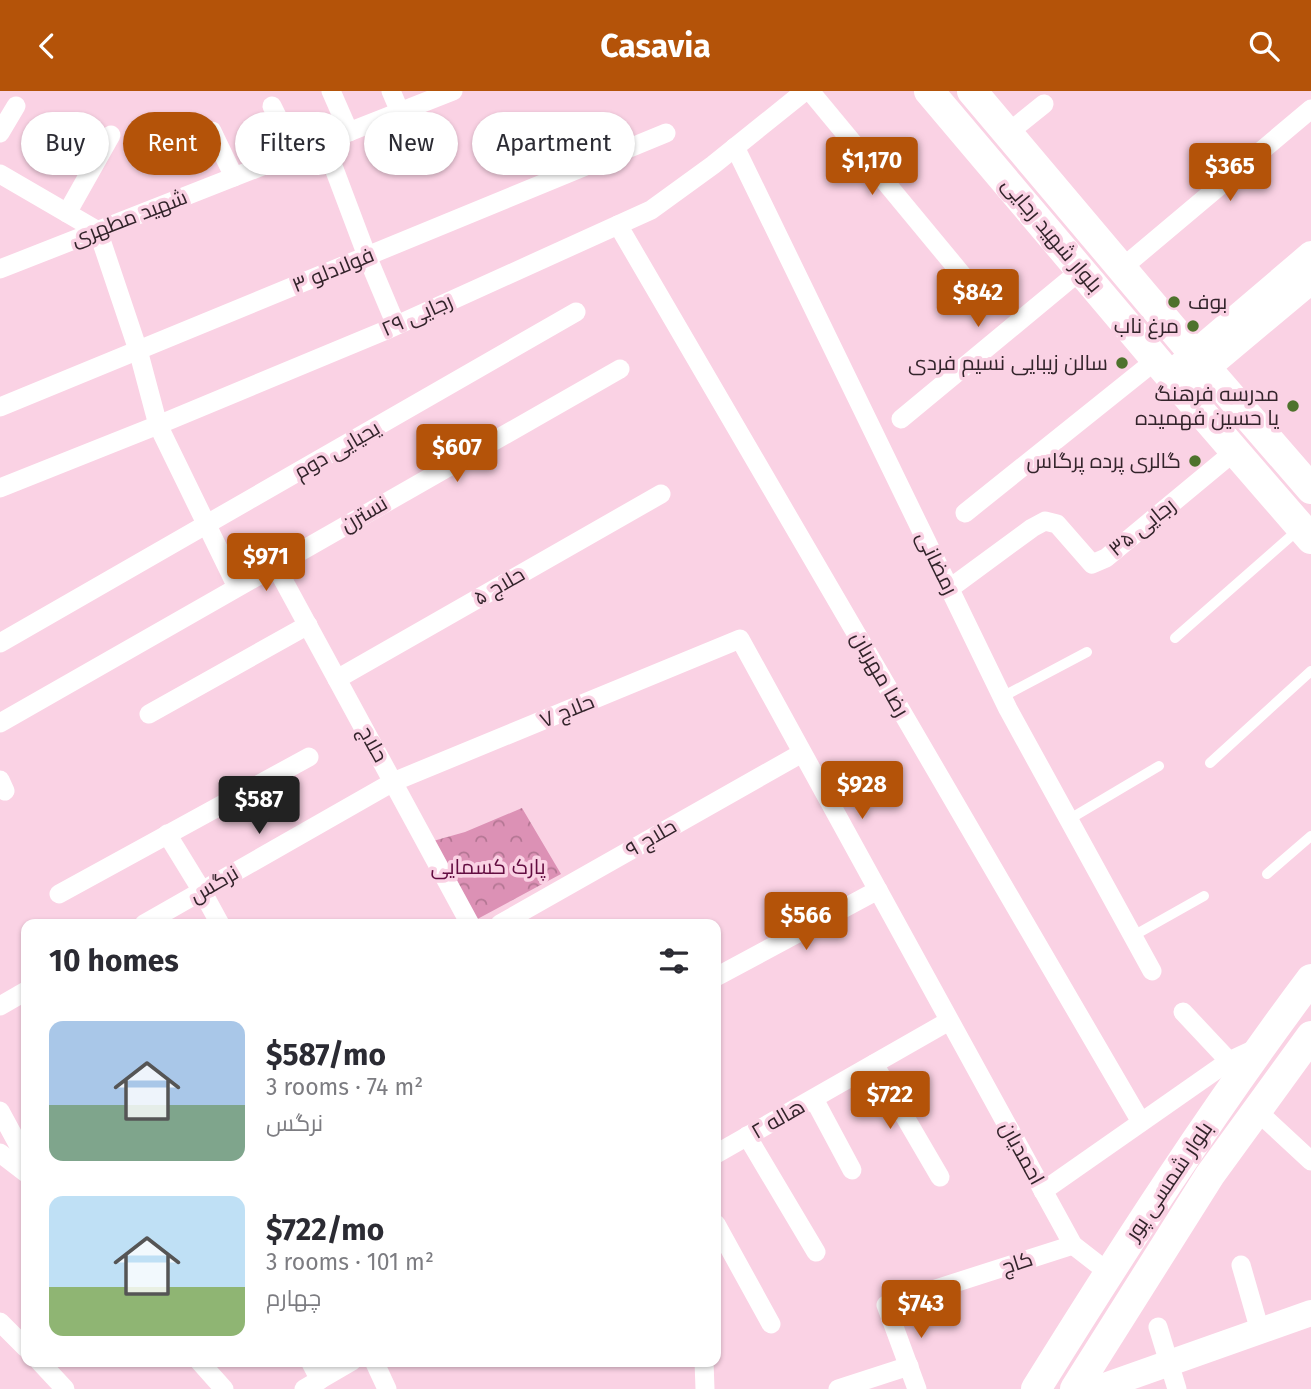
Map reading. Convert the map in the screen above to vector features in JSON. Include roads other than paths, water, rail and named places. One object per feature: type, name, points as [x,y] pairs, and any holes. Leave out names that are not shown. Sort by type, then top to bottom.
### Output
[{"type":"main road","name":"بلوار شهید رجایی","points":[[929,91],[1306,533]]},
{"type":"main road","name":"بلوار شهید رجایی","points":[[972,91],[1311,489]]},
{"type":"main road","name":"بلوار شمسی پور","points":[[1036,1389],[1108,1273],[1260,1047],[1311,979]]},
{"type":"main road","name":"بلوار شمسی پور","points":[[1075,1389],[1210,1175],[1311,1036]]},
{"type":"street","points":[[331,91],[340,112]]},
{"type":"street","points":[[391,91],[400,112]]},
{"type":"street","name":"شهید مطهری","points":[[400,112],[453,91]]},
{"type":"street","name":"رجایی ۲۹","points":[[0,488],[396,325],[651,210],[805,91]]},
{"type":"street","points":[[810,91],[964,277]]},
{"type":"street","points":[[1008,133],[1044,104]]},
{"type":"street","points":[[0,133],[16,106]]},
{"type":"street","points":[[272,106],[275,112]]},
{"type":"street","points":[[1122,268],[1311,109]]},
{"type":"street","name":"فولادلو ۳","points":[[0,407],[666,133]]},
{"type":"street","points":[[67,213],[111,135]]},
{"type":"street","name":"رمضانی","points":[[735,147],[1002,697],[1152,971]]},
{"type":"street","points":[[221,150],[234,177]]},
{"type":"street","points":[[0,174],[98,231],[138,350],[158,425],[237,587]]},
{"type":"street","name":"شهید مطهری","points":[[0,269],[239,175]]},
{"type":"street","points":[[336,175],[396,325]]},
{"type":"street","name":"رضا مهربان","points":[[618,225],[1141,1122]]},
{"type":"street","points":[[1200,361],[1311,254]]},
{"type":"street","points":[[901,419],[1081,270]]},
{"type":"street","points":[[965,513],[1169,375],[1200,361],[1311,281]]},
{"type":"street","name":"یحیایی دوم","points":[[0,643],[576,313]]},
{"type":"street","name":"نسترن","points":[[0,723],[620,369]]},
{"type":"street","name":"رجایی ۳۵","points":[[950,589],[1045,521],[1057,524],[1092,565],[1106,558],[1235,451]]},
{"type":"street","name":"حلاج ۵","points":[[337,679],[661,493]]},
{"type":"street","name":"حلاج","points":[[275,565],[467,919]]},
{"type":"street","points":[[149,715],[308,625]]},
{"type":"street","name":"احمدیان","points":[[740,639],[1073,1245],[1108,1273]]},
{"type":"street","name":"حلاج ۷","points":[[393,782],[740,639]]},
{"type":"street","name":"حلاج ۹","points":[[509,919],[802,753]]},
{"type":"street","points":[[59,894],[309,757]]},
{"type":"street","name":"نرگس","points":[[153,919],[393,782]]},
{"type":"street","points":[[167,834],[217,919]]},
{"type":"street","points":[[721,975],[877,890]]},
{"type":"street","points":[[0,1006],[21,994]]},
{"type":"street","points":[[1183,1012],[1229,1061]]},
{"type":"street","name":"هاله ۲","points":[[721,1151],[949,1021]]},
{"type":"street","points":[[1043,1191],[1229,1061],[1260,1047]]},
{"type":"street","points":[[874,1064],[940,1177]]},
{"type":"street","points":[[814,1099],[852,1170]]},
{"type":"street","points":[[0,1111],[21,1150]]},
{"type":"street","points":[[1257,1111],[1311,1161]]},
{"type":"street","points":[[747,1136],[816,1252]]},
{"type":"street","points":[[0,1153],[21,1169]]},
{"type":"street","points":[[721,1233],[771,1324]]},
{"type":"street","name":"کاج","points":[[917,1389],[887,1305],[1073,1245]]},
{"type":"street","points":[[1241,1265],[1260,1331]]},
{"type":"street","points":[[1096,1389],[1311,1313]]},
{"type":"street","points":[[0,1322],[21,1343]]},
{"type":"street","points":[[1158,1327],[1177,1389]]},
{"type":"street","points":[[838,1389],[909,1366]]},
{"type":"street","points":[[45,1367],[65,1389]]},
{"type":"street","points":[[204,1367],[224,1389]]},
{"type":"street","points":[[312,1384],[342,1367]]},
{"type":"street","points":[[377,1367],[387,1389]]},
{"type":"street","points":[[704,1367],[705,1389]]},
{"type":"lane","points":[[1175,638],[1306,533]]},
{"type":"lane","points":[[1002,697],[1087,652]]},
{"type":"lane","points":[[1210,763],[1311,671]]},
{"type":"lane","points":[[1068,820],[1159,766]]},
{"type":"lane","points":[[1267,874],[1311,836]]},
{"type":"lane","points":[[1133,936],[1204,896]]},
{"type":"place","name":"بوف","points":[[1174,302]]},
{"type":"place","name":"مرغ ناب","points":[[1193,326]]},
{"type":"place","name":"سالن زیبایی نسیم فردی","points":[[1122,363]]},
{"type":"place","name":"مدرسه فرهنگ یا حسین فهمیده","points":[[1293,406]]},
{"type":"place","name":"گالری پرده پرگاس","points":[[1195,461]]},
{"type":"park label","name":"پارک کسمایی","points":[[488,867]]}]
